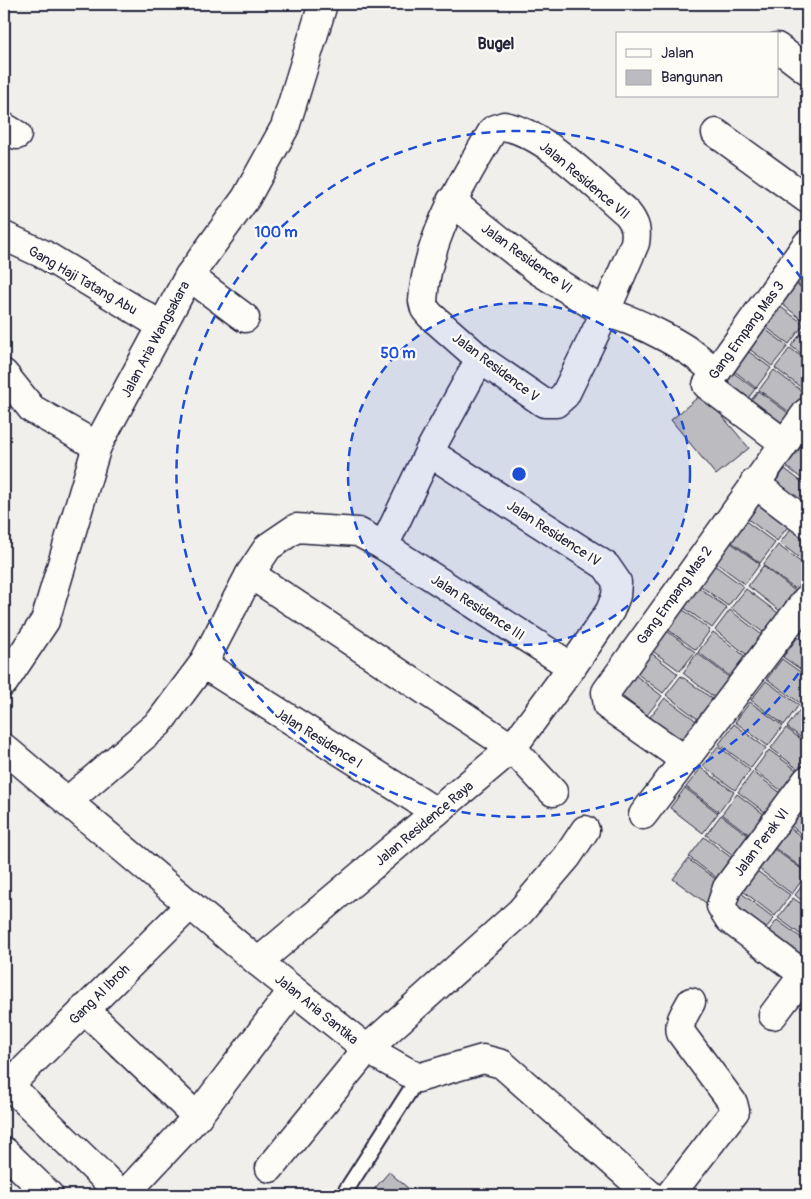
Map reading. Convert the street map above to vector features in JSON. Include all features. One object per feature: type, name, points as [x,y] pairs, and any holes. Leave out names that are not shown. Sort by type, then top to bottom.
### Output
[{"type":"street","name":"Jalan Aria Wangsakara","points":[[4,682],[46,621],[97,446],[189,276],[246,198],[285,127],[323,4]]},
{"type":"street","points":[[778,48],[807,70]]},
{"type":"street","name":"Jalan Residence VII","points":[[451,201],[493,130],[504,126],[515,128],[538,139],[634,221],[637,232],[635,243],[605,313]]},
{"type":"street","points":[[716,133],[807,199]]},
{"type":"street","name":"Jalan Residence VI","points":[[451,201],[540,271],[605,313],[617,315],[644,326],[684,349],[708,367],[714,374]]},
{"type":"street","name":"Jalan Residence V","points":[[451,201],[439,232],[423,301],[425,309],[430,315],[480,359],[544,403],[556,403],[565,395],[605,313]]},
{"type":"street","name":"Gang Haji Tatang Abu","points":[[4,236],[43,254],[162,326]]},
{"type":"street","name":"Gang Empang Mas 3","points":[[784,443],[707,385],[807,244]]},
{"type":"street","points":[[189,276],[245,318]]},
{"type":"street","points":[[384,546],[429,452],[480,359]]},
{"type":"street","points":[[4,374],[32,409],[97,446]]},
{"type":"street","name":"Gang Empang Mas 2","points":[[685,760],[608,706],[606,692],[754,483],[807,412]]},
{"type":"street","name":"Jalan Residence IV","points":[[429,452],[574,545],[612,573],[617,582],[616,596],[610,611],[572,667]]},
{"type":"street","points":[[754,483],[807,523]]},
{"type":"street","name":"Jalan Residence III","points":[[68,801],[159,723],[203,664],[250,574],[268,547],[296,528],[358,532],[384,546],[572,667]]},
{"type":"street","points":[[250,574],[512,748],[552,792]]},
{"type":"street","points":[[643,815],[807,598]]},
{"type":"street","name":"Jalan Residence I","points":[[203,664],[436,812]]},
{"type":"street","name":"Jalan Residence Raya","points":[[258,962],[512,748],[572,667]]},
{"type":"street","name":"Jalan Aria Santika","points":[[4,748],[258,962],[367,1049],[418,1078]]},
{"type":"street","name":"Jalan Perak VI","points":[[806,974],[729,919],[721,906],[727,888],[807,780]]},
{"type":"street","points":[[270,1168],[367,1049],[520,912],[586,830]]},
{"type":"street","name":"Gang Al Ibroh","points":[[123,1195],[9,1084],[190,905]]},
{"type":"street","points":[[773,1015],[806,974]]},
{"type":"street","points":[[123,1195],[197,1117],[293,990]]},
{"type":"street","points":[[670,1195],[735,1111],[733,1103],[682,1033],[681,1020],[691,1002]]},
{"type":"street","points":[[84,1009],[197,1117]]},
{"type":"street","points":[[418,1078],[483,1059],[502,1064],[650,1195]]},
{"type":"street","points":[[5,1152],[49,1195]]},
{"type":"lane","points":[[343,1195],[418,1078]]},
{"type":"building","points":[[807,259],[807,291],[788,276]]},
{"type":"building","points":[[788,278],[807,292],[805,322],[773,297]]},
{"type":"building","points":[[771,300],[804,324],[789,344],[756,320]]},
{"type":"building","points":[[755,322],[788,346],[772,366],[740,342]]},
{"type":"building","points":[[807,326],[807,358],[791,346]]},
{"type":"building","points":[[738,344],[771,368],[756,388],[724,363]]},
{"type":"building","points":[[790,348],[807,361],[807,392],[775,368]]},
{"type":"building","points":[[723,365],[755,389],[740,409],[708,385]]},
{"type":"building","points":[[774,370],[807,395],[792,414],[759,390]]},
{"type":"building","points":[[758,391],[791,415],[776,436],[743,411]]},
{"type":"building","points":[[703,393],[749,448],[716,475],[671,420]]},
{"type":"building","points":[[801,447],[807,452],[807,483],[786,466]]},
{"type":"building","points":[[785,469],[807,486],[807,506],[770,489]]},
{"type":"building","points":[[760,497],[792,521],[777,541],[745,517]]},
{"type":"building","points":[[743,519],[775,543],[760,563],[728,539]]},
{"type":"building","points":[[795,523],[807,532],[807,564],[780,543]]},
{"type":"building","points":[[727,540],[760,564],[745,584],[712,560]]},
{"type":"building","points":[[778,545],[807,567],[807,574],[796,590],[763,565]]},
{"type":"building","points":[[710,562],[743,586],[728,606],[695,582]]},
{"type":"building","points":[[763,566],[795,591],[780,611],[748,586]]},
{"type":"building","points":[[694,584],[727,608],[712,628],[679,604]]},
{"type":"building","points":[[746,589],[778,613],[764,633],[731,608]]},
{"type":"building","points":[[678,606],[710,630],[696,650],[663,626]]},
{"type":"building","points":[[730,610],[762,635],[747,655],[715,630]]},
{"type":"building","points":[[662,627],[695,652],[680,671],[647,647]]},
{"type":"building","points":[[713,632],[746,657],[731,677],[698,652]]},
{"type":"building","points":[[798,637],[807,643],[807,674],[783,657]]},
{"type":"building","points":[[646,649],[678,674],[663,693],[631,669]]},
{"type":"building","points":[[697,653],[730,678],[715,698],[683,673]]},
{"type":"building","points":[[782,659],[807,677],[807,693],[800,703],[767,679]]},
{"type":"building","points":[[630,671],[662,696],[647,715],[615,691]]},
{"type":"building","points":[[681,676],[714,700],[699,720],[666,695]]},
{"type":"building","points":[[766,681],[799,705],[784,725],[751,700]]},
{"type":"building","points":[[665,698],[698,722],[682,742],[650,717]]},
{"type":"building","points":[[750,702],[783,726],[768,746],[735,722]]},
{"type":"building","points":[[802,707],[807,711],[807,742],[787,727]]},
{"type":"building","points":[[734,724],[766,748],[751,768],[719,744]]},
{"type":"building","points":[[786,728],[807,744],[807,767],[803,773],[771,748]]},
{"type":"building","points":[[718,746],[750,770],[735,790],[703,766]]},
{"type":"building","points":[[769,750],[802,774],[787,795],[754,770]]},
{"type":"building","points":[[701,768],[734,792],[719,812],[686,787]]},
{"type":"building","points":[[753,772],[786,797],[770,816],[738,792]]},
{"type":"building","points":[[685,788],[718,813],[703,833],[670,808]]},
{"type":"building","points":[[737,794],[769,818],[754,838],[722,814]]},
{"type":"building","points":[[807,807],[807,838],[791,826]]},
{"type":"building","points":[[721,815],[753,839],[738,859],[706,835]]},
{"type":"building","points":[[790,828],[807,841],[807,872],[775,848]]},
{"type":"building","points":[[704,837],[737,862],[722,882],[689,857]]},
{"type":"building","points":[[774,849],[807,873],[792,894],[759,869]]},
{"type":"building","points":[[688,859],[721,883],[706,903],[673,879]]},
{"type":"building","points":[[757,871],[790,895],[775,916],[743,891]]},
{"type":"building","points":[[807,879],[807,905],[795,895]]},
{"type":"building","points":[[741,893],[774,918],[759,937],[726,913]]},
{"type":"building","points":[[793,898],[807,908],[807,939],[778,918]]},
{"type":"building","points":[[777,920],[807,942],[807,947],[794,964],[762,940]]},
{"type":"building","points":[[389,1172],[416,1195],[369,1195]]},
{"type":"district","name":"Bugel","points":[[496,43]]}]
